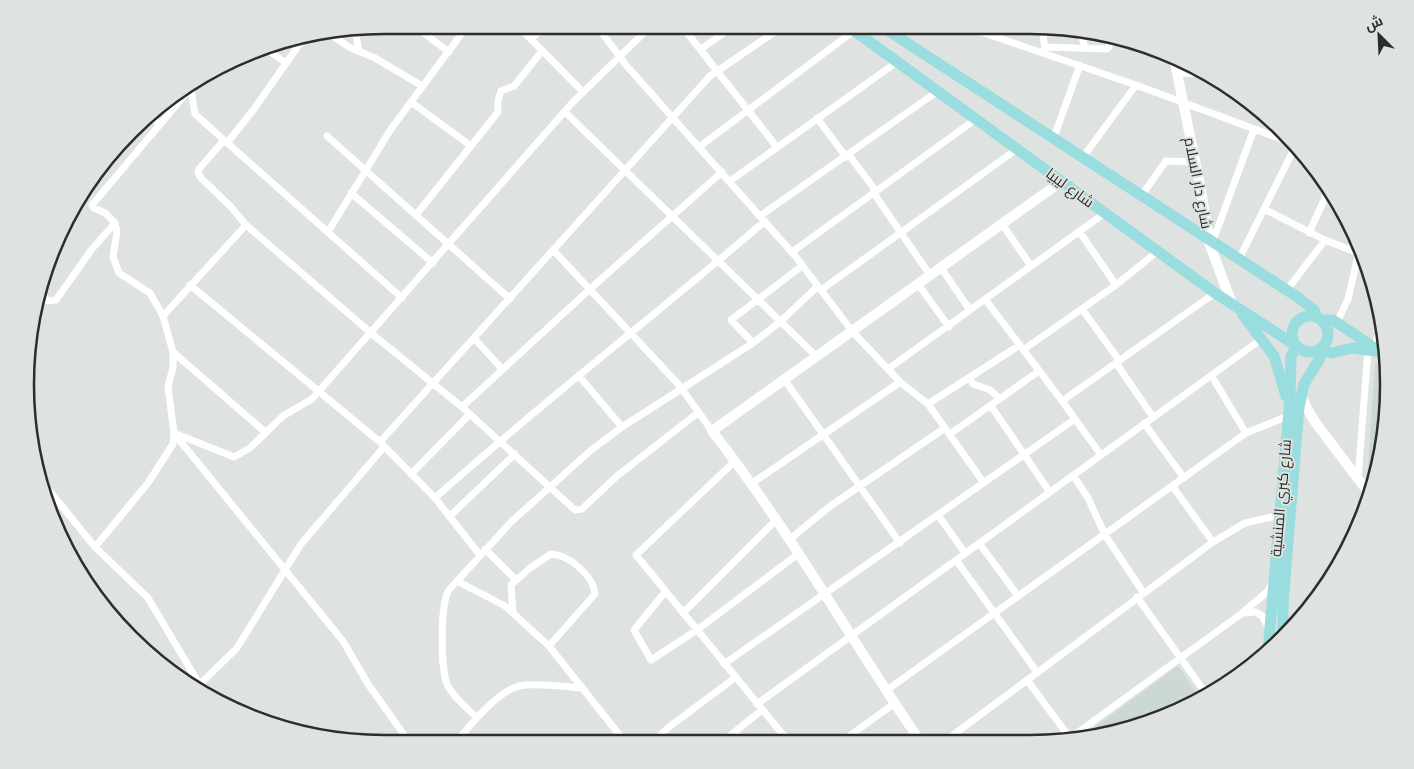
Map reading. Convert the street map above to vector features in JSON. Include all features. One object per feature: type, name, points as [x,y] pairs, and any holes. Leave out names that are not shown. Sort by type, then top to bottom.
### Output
[{"type":"main road","name":"شارع ليبيا","points":[[860,34],[1215,293],[1296,346]]},
{"type":"main road","points":[[899,34],[1311,307],[1319,318],[1328,329],[1329,335],[1325,346],[1320,350],[1309,353],[1296,346],[1292,335],[1298,321],[1307,316],[1319,318],[1330,319],[1337,322],[1377,351]]},
{"type":"main road","points":[[1234,305],[1263,338],[1278,363],[1288,411]]},
{"type":"main road","name":"شارع كبري المنشية","points":[[1268,641],[1291,357],[1296,346]]},
{"type":"main road","points":[[1320,350],[1331,353],[1353,348],[1377,351]]},
{"type":"main road","name":"شارع كبري المنشية","points":[[1283,627],[1283,603],[1301,397],[1306,379],[1320,358],[1320,350]]},
{"type":"street","points":[[425,34],[449,52]]},
{"type":"street","points":[[328,232],[365,170],[422,86],[462,34]]},
{"type":"street","points":[[526,34],[583,92]]},
{"type":"street","points":[[531,39],[536,34]]},
{"type":"street","points":[[602,34],[618,56],[792,252],[852,331],[900,382],[928,404],[984,483]]},
{"type":"street","points":[[174,433],[234,457],[250,448],[283,416],[319,393],[583,92],[642,34]]},
{"type":"street","points":[[688,34],[776,146]]},
{"type":"street","points":[[700,49],[722,34]]},
{"type":"street","points":[[201,683],[237,648],[309,534],[433,384],[672,118],[718,70],[773,34]]},
{"type":"street","points":[[699,146],[844,34]]},
{"type":"street","points":[[991,34],[1045,50],[1080,65],[1279,137]]},
{"type":"street","points":[[357,35],[359,51]]},
{"type":"street","points":[[1043,35],[1045,50]]},
{"type":"street","points":[[336,37],[422,86]]},
{"type":"street","points":[[1082,38],[1085,48]]},
{"type":"street","points":[[1045,50],[1108,48],[1108,43]]},
{"type":"street","points":[[298,45],[226,142],[198,172],[246,225],[462,407],[573,508],[580,510],[617,476],[699,412]]},
{"type":"street","points":[[416,215],[498,112],[501,91],[514,86],[542,50]]},
{"type":"street","points":[[271,52],[286,63]]},
{"type":"street","points":[[730,181],[776,146],[896,62]]},
{"type":"street","points":[[1054,137],[1080,65]]},
{"type":"street","name":"شارع دار السلام","points":[[1175,65],[1211,240],[1234,305]]},
{"type":"street","points":[[1177,74],[1192,74]]},
{"type":"street","points":[[1083,156],[1136,85]]},
{"type":"street","points":[[193,91],[195,114],[402,298]]},
{"type":"street","points":[[435,498],[499,440],[632,334],[719,261],[762,219],[938,91]]},
{"type":"street","points":[[95,547],[148,483],[170,450],[174,433],[168,387],[173,367],[173,352],[163,316],[150,293],[124,278],[115,266],[113,257],[117,232],[115,223],[105,213],[94,208],[93,202],[182,98]]},
{"type":"street","points":[[411,102],[471,146]]},
{"type":"street","points":[[565,112],[816,356]]},
{"type":"street","points":[[817,118],[875,192],[900,233],[930,275]]},
{"type":"street","points":[[792,252],[976,119]]},
{"type":"street","points":[[155,120],[159,125]]},
{"type":"street","points":[[1211,240],[1254,129]]},
{"type":"street","points":[[327,136],[510,299]]},
{"type":"street","points":[[477,718],[447,685],[442,666],[443,602],[445,596],[457,581],[483,552],[549,486],[622,427],[754,343],[819,288],[900,233],[1017,149]]},
{"type":"street","points":[[1240,259],[1292,152]]},
{"type":"street","points":[[1142,195],[1166,161],[1195,162]]},
{"type":"street","points":[[462,407],[590,289],[722,172]]},
{"type":"street","points":[[712,431],[1062,181]]},
{"type":"street","points":[[351,193],[433,263]]},
{"type":"street","points":[[1309,233],[1325,197]]},
{"type":"street","points":[[1264,209],[1309,233],[1354,250]]},
{"type":"street","points":[[888,369],[949,327],[1105,213]]},
{"type":"street","points":[[45,298],[48,301],[56,300],[92,249],[115,223]]},
{"type":"street","points":[[1002,224],[1030,266]]},
{"type":"street","points":[[163,316],[246,225]]},
{"type":"street","points":[[1079,231],[1116,285]]},
{"type":"street","points":[[1287,290],[1325,240]]},
{"type":"street","points":[[554,251],[632,334],[699,412],[789,540],[916,735]]},
{"type":"street","points":[[928,404],[1082,309],[1116,285],[1158,251]]},
{"type":"street","points":[[1337,322],[1348,299],[1358,261]]},
{"type":"street","points":[[754,343],[732,320],[802,266]]},
{"type":"street","points":[[940,268],[970,310]]},
{"type":"street","points":[[918,284],[949,327]]},
{"type":"street","points":[[190,285],[382,444],[435,498],[483,552],[515,579]]},
{"type":"street","points":[[1062,401],[1215,293]]},
{"type":"street","points":[[985,299],[1101,455]]},
{"type":"street","points":[[1082,309],[1153,417]]},
{"type":"street","points":[[474,338],[502,369]]},
{"type":"street","points":[[757,704],[1263,338]]},
{"type":"street","points":[[1358,479],[1377,351]]},
{"type":"street","points":[[173,352],[265,432]]},
{"type":"street","points":[[789,540],[816,520],[829,507],[860,485],[991,406],[1039,371]]},
{"type":"street","points":[[579,376],[622,427]]},
{"type":"street","points":[[1211,376],[1246,433]]},
{"type":"street","points":[[970,378],[974,384],[990,390],[1000,399]]},
{"type":"street","points":[[784,379],[900,543]]},
{"type":"street","points":[[751,484],[900,382]]},
{"type":"street","points":[[1301,397],[1315,422],[1365,488]]},
{"type":"street","points":[[991,406],[1049,491]]},
{"type":"street","points":[[887,690],[1246,433],[1288,411]]},
{"type":"street","points":[[411,474],[470,414]]},
{"type":"street","points":[[724,664],[900,543],[1075,419]]},
{"type":"street","points":[[1144,423],[1184,478]]},
{"type":"street","points":[[174,433],[343,641],[368,684],[404,735]]},
{"type":"street","points":[[450,516],[515,454]]},
{"type":"street","points":[[735,461],[636,555],[783,735]]},
{"type":"street","points":[[1072,475],[1088,498],[1105,535],[1144,592]]},
{"type":"street","points":[[1173,487],[1213,542]]},
{"type":"street","points":[[51,493],[95,547],[148,598],[196,680]]},
{"type":"street","points":[[953,735],[1213,542],[1245,523],[1280,514]]},
{"type":"street","points":[[938,515],[965,553]]},
{"type":"street","points":[[683,613],[775,521]]},
{"type":"street","points":[[979,543],[1018,596]]},
{"type":"street","points":[[513,612],[510,588],[515,579],[548,555],[556,554],[575,564],[594,588],[594,597],[549,646]]},
{"type":"street","points":[[666,592],[634,630],[650,660],[660,656],[697,630],[798,554]]},
{"type":"street","points":[[956,560],[1037,672]]},
{"type":"street","points":[[457,581],[513,612],[549,646],[619,735]]},
{"type":"street","points":[[1078,732],[1241,614],[1267,592],[1274,581]]},
{"type":"street","points":[[1137,597],[1203,689]]},
{"type":"street","points":[[1241,614],[1256,612],[1262,616],[1269,629]]},
{"type":"street","points":[[660,735],[736,678]]},
{"type":"street","points":[[1027,680],[1064,733]]},
{"type":"street","points":[[462,735],[500,696],[519,686],[582,688]]},
{"type":"street","points":[[852,735],[895,703]]},
{"type":"street","points":[[731,735],[762,710]]},
{"type":"shaded area","points":[[1375,363],[1379,366],[1379,407],[1374,453],[1367,478]]},
{"type":"shaded area","points":[[1178,666],[1196,693],[1164,709],[1142,717],[1091,730]]}]
